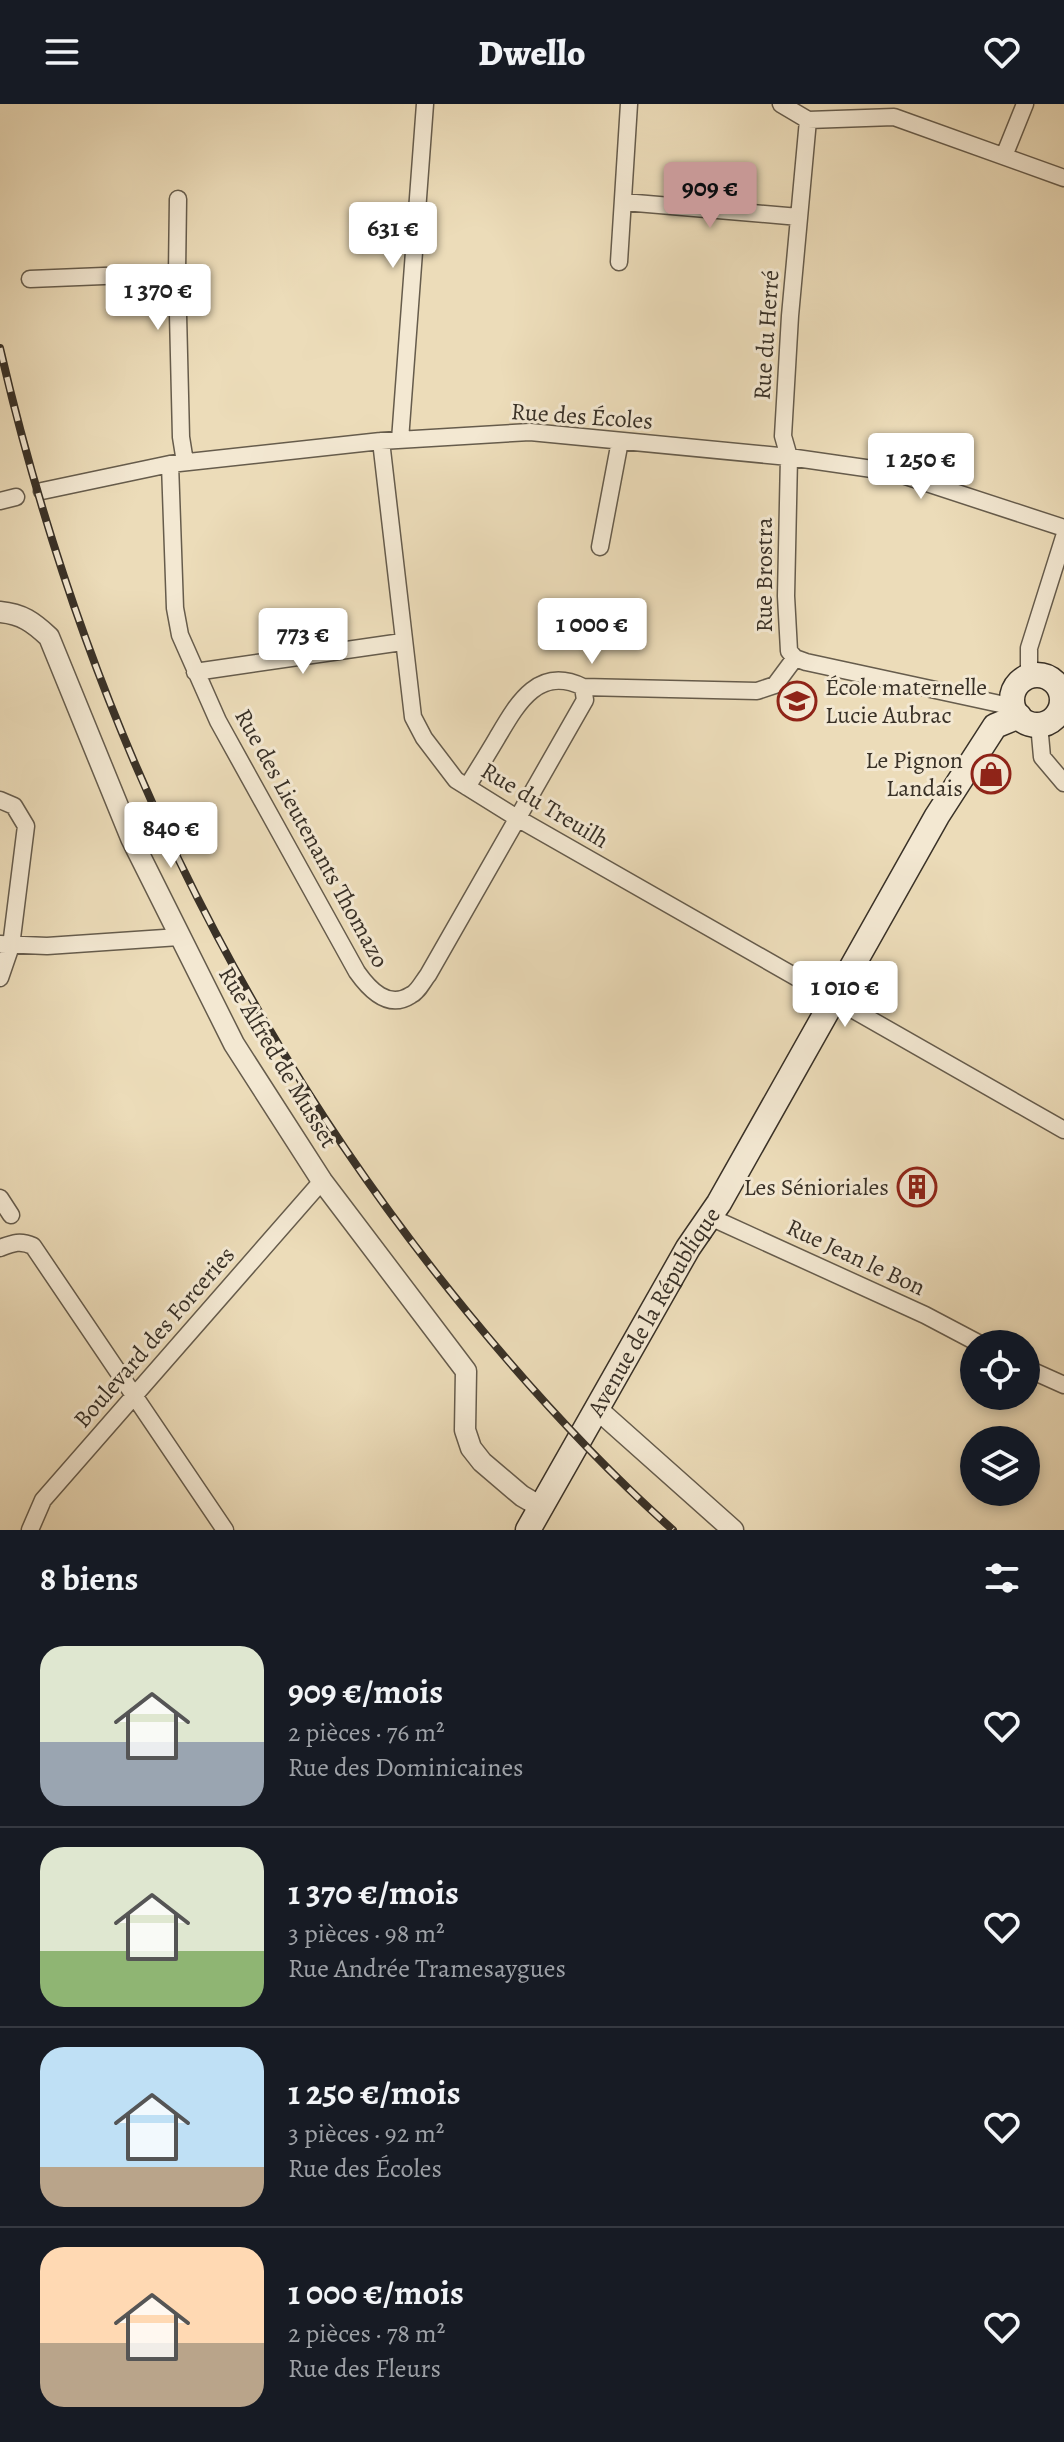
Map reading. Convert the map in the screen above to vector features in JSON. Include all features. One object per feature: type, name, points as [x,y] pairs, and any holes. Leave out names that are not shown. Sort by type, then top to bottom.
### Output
[{"type":"main road","points":[[1059,674],[1062,695],[1059,711],[1047,722],[1024,716],[1014,693],[1022,680],[1059,674]]},
{"type":"main road","name":"Avenue de la République","points":[[528,1530],[688,1248],[710,1217],[834,1000],[888,900],[985,740],[995,726],[1024,716]]},
{"type":"street","points":[[400,440],[425,104]]},
{"type":"street","points":[[619,262],[629,104]]},
{"type":"street","points":[[781,104],[808,120],[896,110],[1064,178]]},
{"type":"street","points":[[1004,156],[1025,104]]},
{"type":"street","name":"Rue du Herré","points":[[789,457],[783,436],[808,120]]},
{"type":"street","name":"Rue des Lieutenants Thomazo","points":[[178,199],[181,437],[175,608],[180,635],[218,721],[357,972],[370,990],[383,998],[399,999],[412,995],[428,975],[517,818]]},
{"type":"street","points":[[624,202],[799,217]]},
{"type":"street","points":[[30,279],[177,273]]},
{"type":"street","name":"Rue des Écoles","points":[[42,491],[178,463],[381,441],[530,432],[789,457],[893,472],[1064,528]]},
{"type":"street","name":"Rue du Treuilh","points":[[381,441],[413,717],[424,738],[456,780],[517,818],[1064,1130]]},
{"type":"street","points":[[600,547],[620,441]]},
{"type":"street","name":"Rue Brostra","points":[[789,457],[786,596],[789,651],[795,658],[1024,716]]},
{"type":"street","points":[[1029,677],[1029,648],[1064,537]]},
{"type":"street","name":"Rue Alfred de Musset","points":[[0,612],[31,620],[49,637],[131,838],[234,1044],[322,1181],[466,1371],[465,1430],[471,1448],[491,1470],[522,1496],[541,1507]]},
{"type":"street","points":[[195,672],[402,642]]},
{"type":"street","points":[[467,787],[514,709],[529,692],[555,679],[583,687],[757,691],[775,685],[795,658]]},
{"type":"street","points":[[517,818],[585,700],[583,687]]},
{"type":"street","points":[[1024,716],[1042,757],[1064,783]]},
{"type":"street","points":[[0,800],[14,806],[26,826],[0,978]]},
{"type":"street","points":[[6,945],[47,946],[179,937]]},
{"type":"street","name":"Boulevard des Forceries","points":[[30,1530],[43,1500],[322,1181]]},
{"type":"street","points":[[0,1198],[11,1215]]},
{"type":"street","name":"Rue Jean le Bon","points":[[710,1217],[960,1333]]},
{"type":"street","points":[[0,1248],[14,1242],[33,1246],[225,1530]]},
{"type":"street","points":[[1040,1374],[1064,1385]]},
{"type":"street","points":[[596,1408],[733,1530]]},
{"type":"railway","points":[[0,348],[34,480],[75,609],[123,735],[178,858],[240,977],[309,1093],[385,1205],[468,1313],[566,1426],[673,1530]]},
{"type":"place","name":"École maternelle Lucie Aubrac","points":[[797,701]]},
{"type":"place","name":"Le Pignon Landais","points":[[991,774]]},
{"type":"place","name":"Les Sénioriales","points":[[917,1187]]}]
